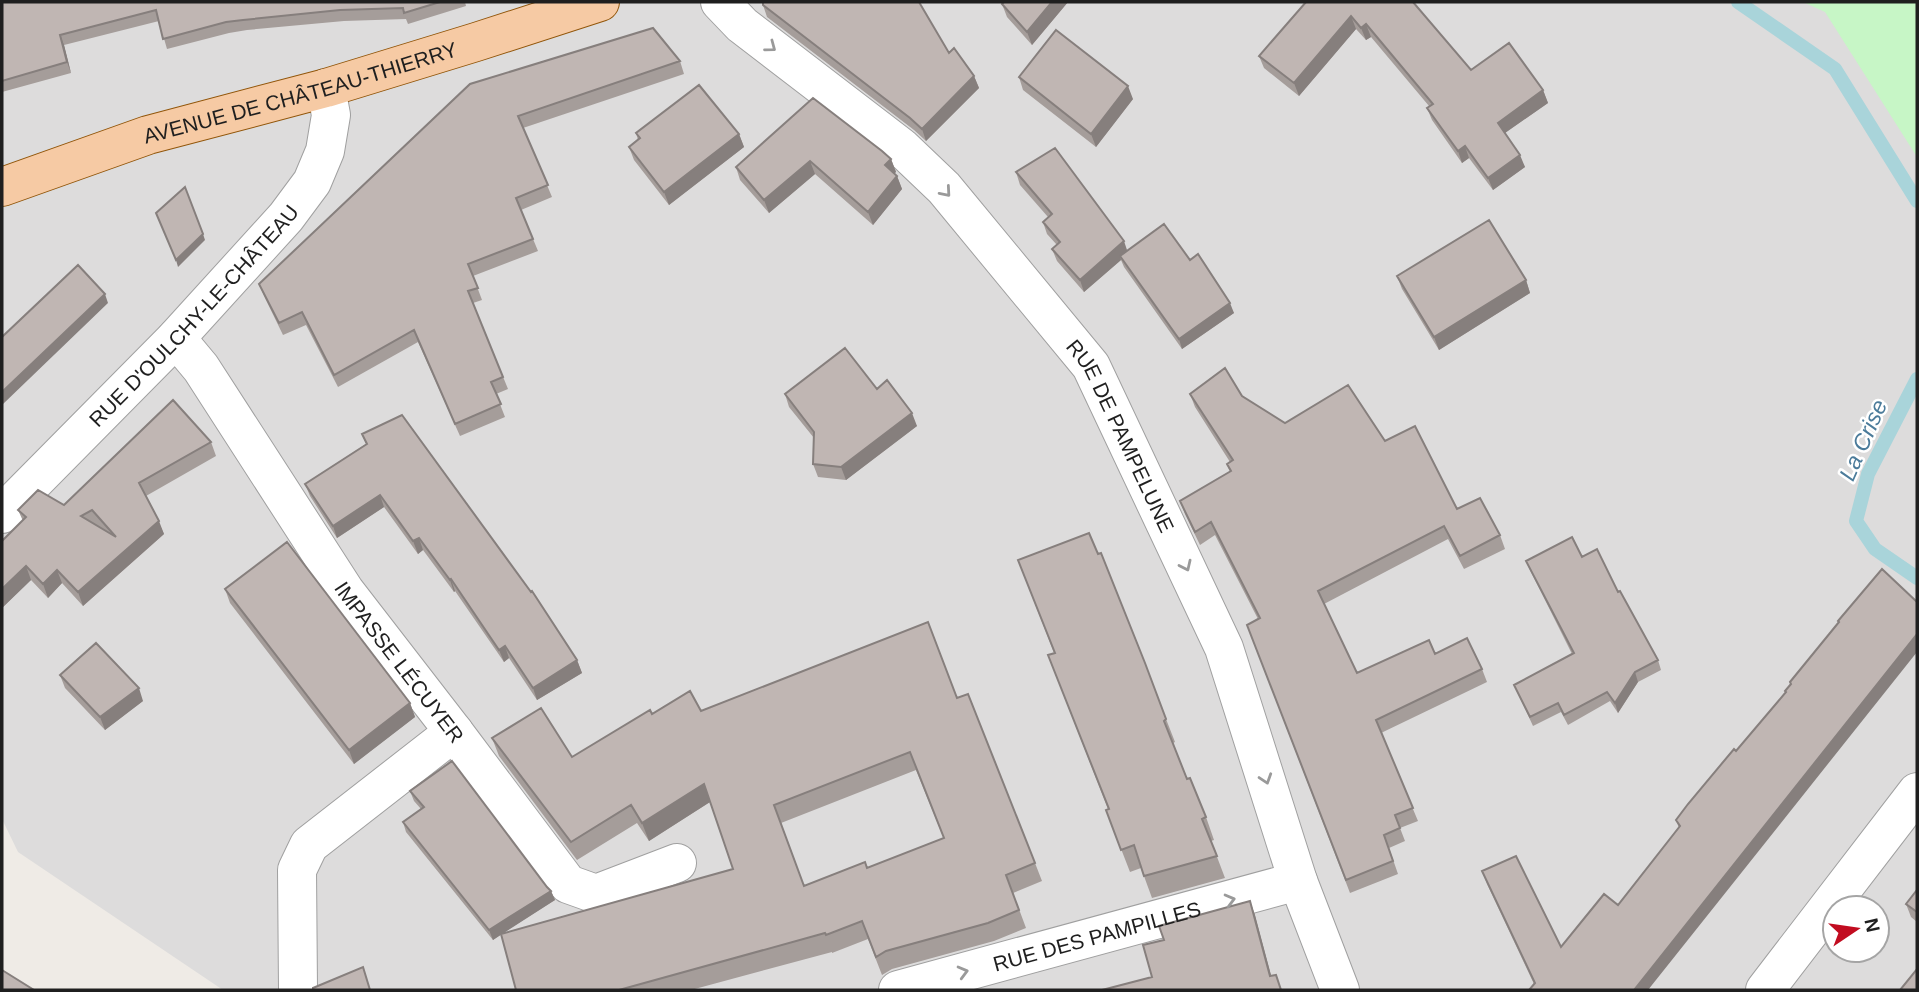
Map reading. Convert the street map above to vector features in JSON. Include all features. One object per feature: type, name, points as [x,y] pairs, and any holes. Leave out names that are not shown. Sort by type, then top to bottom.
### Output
[{"type":"main road","name":"AVENUE DE CHÂTEAU-THIERRY","points":[[2,187],[148,135],[326,89],[600,2]]},
{"type":"street","name":"RUE DE PAMPELUNE","points":[[720,2],[741,25],[901,147],[944,188],[1091,366],[1224,648],[1298,881],[1340,990]]},
{"type":"street","name":"RUE D'OULCHY-LE-CHÂTEAU","points":[[2,514],[176,338],[286,217],[312,182],[325,151],[331,116],[326,89]]},
{"type":"street","name":"IMPASSE LÉCUYER","points":[[176,338],[201,368],[345,591],[568,884],[596,894],[677,863]]},
{"type":"street","points":[[298,990],[297,870],[309,845],[454,732]]},
{"type":"street","points":[[1765,990],[1917,792]]},
{"type":"street","name":"RUE DES PAMPILLES","points":[[898,990],[1298,881]]},
{"type":"shaded area","points":[[2,2],[1917,2],[1917,990],[223,990],[18,852],[2,819]]},
{"type":"green space","points":[[1803,2],[1917,2],[1917,157],[1825,12]]},
{"type":"building","points":[[2,2],[440,2],[404,13],[403,8],[340,10],[226,22],[163,39],[156,10],[60,35],[67,62],[2,81]]},
{"type":"building","points":[[763,2],[919,2],[949,53],[954,48],[974,76],[922,129],[763,5]]},
{"type":"building","points":[[1052,2],[1027,32],[1002,4]]},
{"type":"building","points":[[1306,2],[1413,2],[1471,70],[1509,43],[1543,90],[1498,123],[1520,155],[1488,178],[1465,146],[1458,151],[1427,108],[1433,104],[1366,24],[1361,28],[1351,16],[1294,83],[1259,56]]},
{"type":"building","points":[[653,28],[680,61],[518,116],[548,185],[516,198],[533,239],[468,264],[478,288],[468,291],[503,377],[491,382],[501,404],[455,424],[414,330],[334,375],[302,312],[279,323],[259,284],[470,84]]},
{"type":"building","points":[[1056,30],[1128,86],[1091,134],[1019,77]]},
{"type":"building","points":[[699,85],[739,134],[664,192],[629,147],[640,138],[636,133]]},
{"type":"building","points":[[813,98],[891,159],[885,165],[897,176],[868,212],[810,161],[764,200],[736,167]]},
{"type":"building","points":[[1055,148],[1124,241],[1080,280],[1052,249],[1060,242],[1043,222],[1052,214],[1016,172]]},
{"type":"building","points":[[185,187],[203,234],[176,260],[156,213]]},
{"type":"building","points":[[1489,220],[1526,280],[1434,337],[1397,276]]},
{"type":"building","points":[[1164,224],[1190,260],[1198,254],[1230,303],[1179,339],[1120,256]]},
{"type":"building","points":[[78,265],[105,294],[2,392],[2,337]]},
{"type":"building","points":[[845,348],[877,389],[887,380],[912,413],[841,467],[813,464],[814,432],[785,394]]},
{"type":"building","points":[[1225,368],[1242,396],[1285,423],[1348,385],[1385,441],[1415,426],[1457,509],[1480,498],[1500,535],[1460,556],[1444,526],[1318,591],[1357,673],[1429,640],[1435,654],[1467,638],[1482,669],[1376,720],[1413,808],[1395,815],[1400,828],[1384,835],[1393,861],[1346,880],[1247,625],[1260,618],[1211,522],[1195,532],[1180,501],[1231,471],[1227,464],[1233,460],[1190,394]]},
{"type":"building","points":[[173,400],[211,442],[139,483],[159,521],[78,592],[57,570],[43,584],[26,566],[2,589],[2,541],[26,517],[18,510],[38,490],[64,505]],"holes":[[[92,510],[116,537],[81,516]]]},
{"type":"building","points":[[402,415],[532,591],[577,660],[533,688],[505,646],[499,650],[451,579],[419,538],[413,541],[380,495],[333,526],[305,484],[367,444],[362,434]]},
{"type":"building","points":[[1089,533],[1098,554],[1101,553],[1145,663],[1166,719],[1164,721],[1187,779],[1190,778],[1206,817],[1202,819],[1217,856],[1144,876],[1134,845],[1121,850],[1106,810],[1109,809],[1048,655],[1055,653],[1018,560]]},
{"type":"building","points":[[1572,537],[1582,557],[1597,549],[1618,592],[1620,591],[1658,660],[1635,672],[1615,703],[1607,692],[1564,715],[1558,703],[1530,717],[1514,685],[1574,653],[1526,561]]},
{"type":"building","points":[[287,542],[410,703],[349,750],[225,589]]},
{"type":"building","points":[[1882,569],[1917,602],[1917,634],[1634,990],[1529,990],[1535,983],[1482,871],[1516,856],[1561,947],[1604,894],[1618,905],[1680,826],[1676,820],[1688,804],[1786,692],[1790,682]]},
{"type":"building","points":[[928,622],[957,698],[968,694],[1035,863],[1006,875],[1019,910],[988,923],[886,951],[876,957],[862,921],[826,935],[825,933],[619,990],[516,990],[501,934],[733,869],[704,784],[642,823],[631,805],[571,842],[492,738],[541,708],[572,757],[650,710],[652,714],[690,691],[701,711]],"holes":[[[910,752],[944,838],[867,868],[865,862],[804,886],[774,805]]]},
{"type":"building","points":[[96,643],[139,688],[100,717],[60,675]]},
{"type":"building","points":[[452,761],[551,891],[489,930],[403,822],[424,807],[410,791]]},
{"type":"building","points":[[1917,890],[1917,912],[1906,904]]},
{"type":"building","points":[[1250,901],[1270,976],[1276,975],[1281,990],[1102,990],[1152,977],[1143,945],[1164,940],[1159,926]]},
{"type":"building","points":[[363,967],[370,990],[313,990],[313,988]]},
{"type":"building","points":[[1917,969],[1917,990],[1900,990]]},
{"type":"building","points":[[2,970],[34,990],[2,990]]},
{"type":"waterway","name":"La Crise","points":[[1738,2],[1835,69],[1917,201]]},
{"type":"waterway","name":"La Crise","points":[[1917,379],[1868,474],[1856,521],[1875,549],[1917,578]]}]
